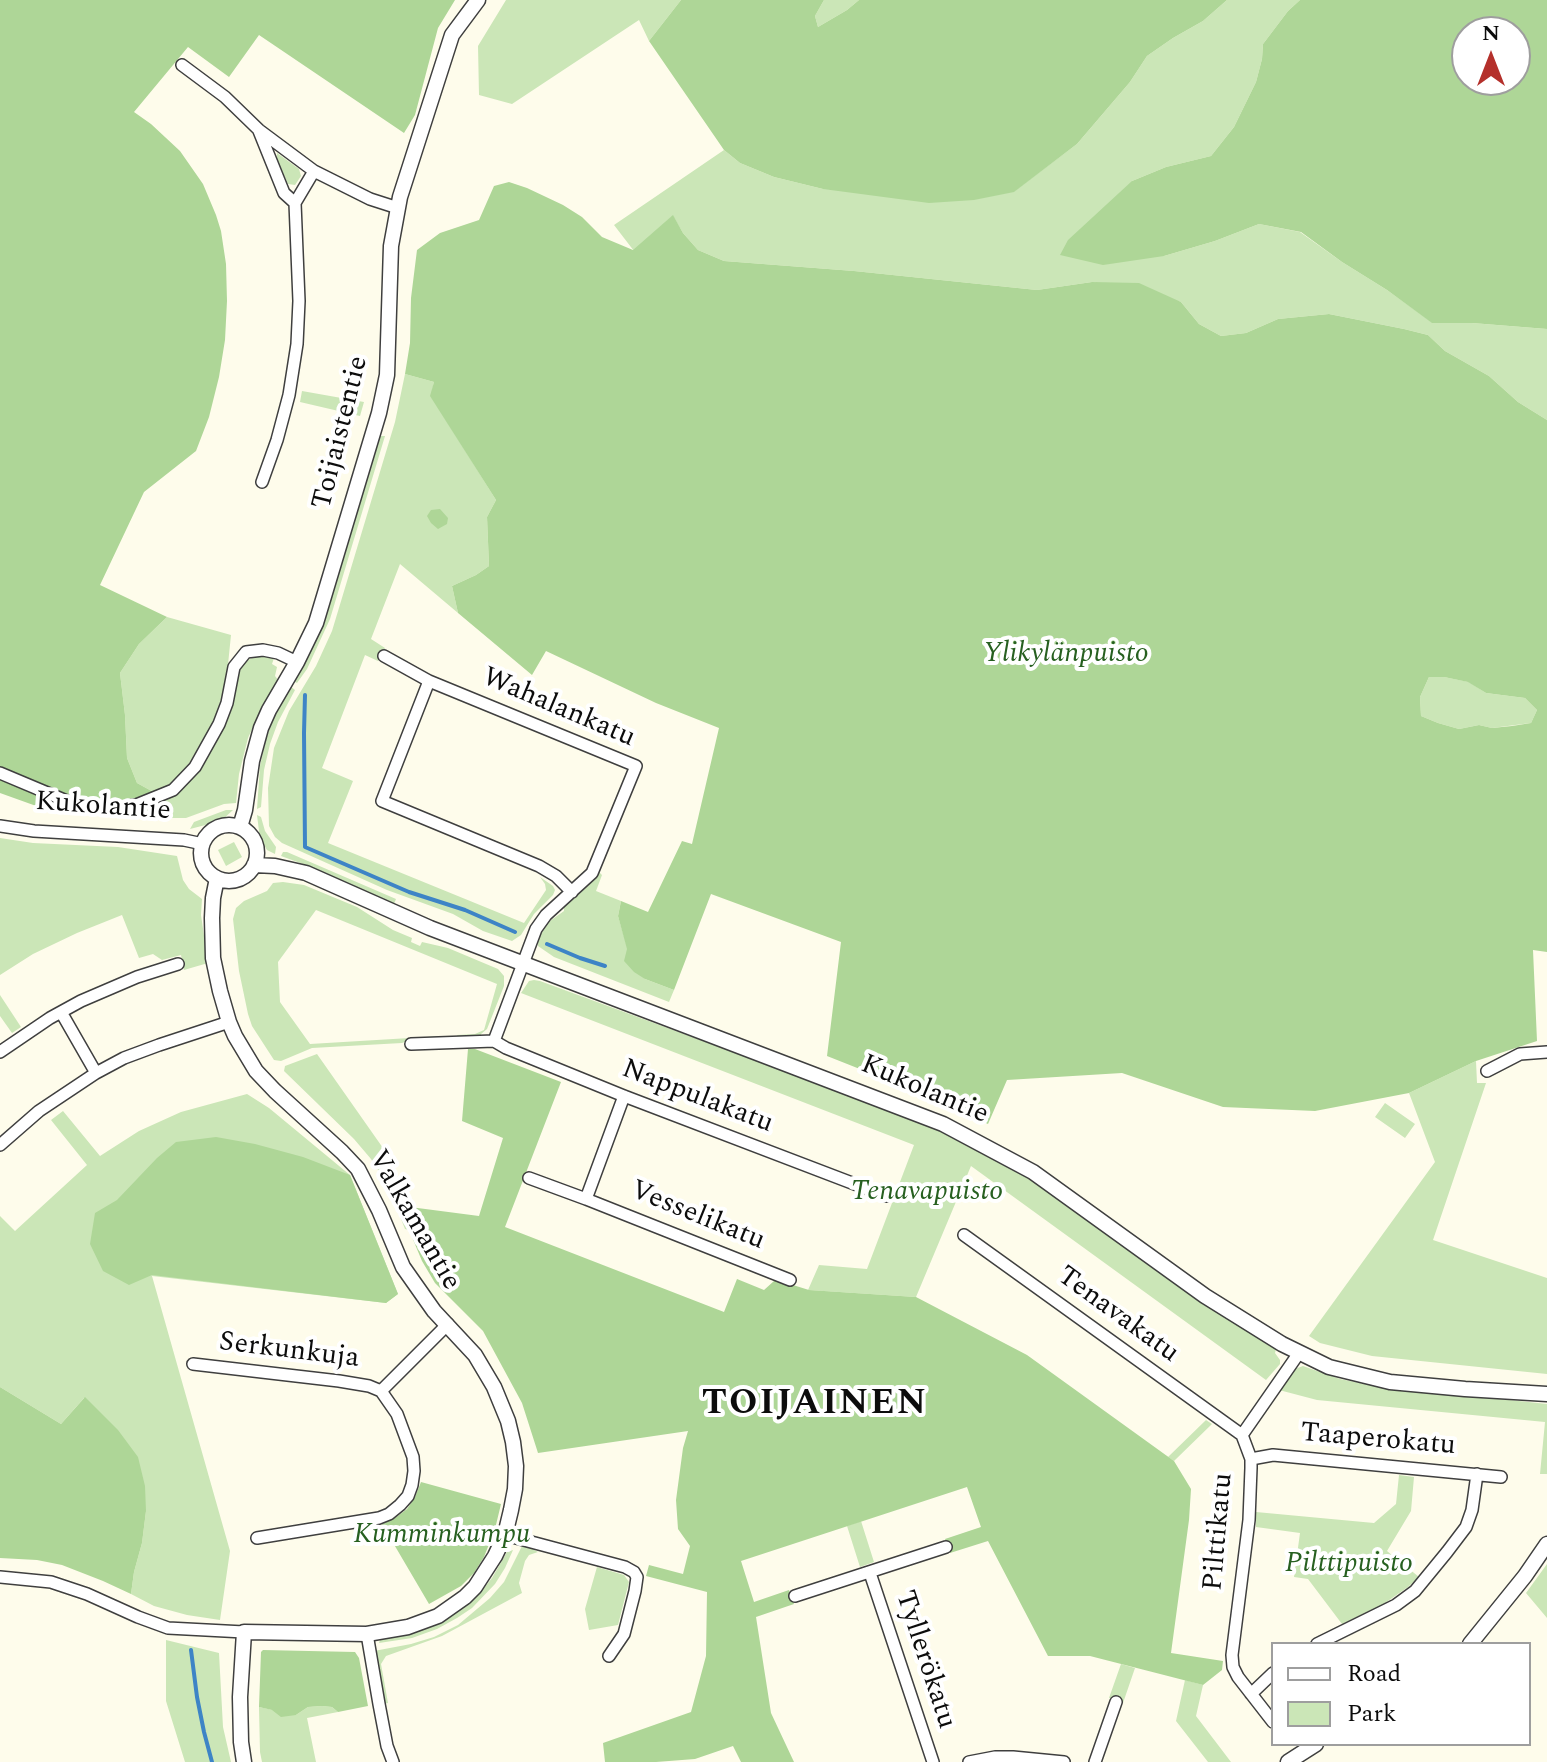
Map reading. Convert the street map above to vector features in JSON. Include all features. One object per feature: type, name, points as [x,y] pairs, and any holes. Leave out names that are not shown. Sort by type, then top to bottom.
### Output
[{"type":"street","name":"Toijaistentie","points":[[240,827],[261,728],[310,637],[379,413],[387,375],[391,246],[398,208],[452,35],[478,0]]},
{"type":"street","points":[[182,65],[225,97],[259,130],[314,171],[370,199],[398,208]]},
{"type":"street","points":[[259,130],[284,193],[295,203]]},
{"type":"street","points":[[262,482],[287,405],[297,344],[299,301],[295,203],[314,171]]},
{"type":"street","points":[[0,773],[69,802],[107,810],[136,805],[173,790],[195,767],[219,724],[234,667],[246,652],[263,650],[297,662]]},
{"type":"street","name":"Wahalankatu","points":[[384,656],[429,681],[636,766],[592,873],[542,919],[522,964]]},
{"type":"street","points":[[429,681],[382,801],[539,866],[556,876],[572,892]]},
{"type":"street","name":"Kukolantie","points":[[0,826],[203,844]]},
{"type":"street","points":[[240,827],[250,835],[256,846],[257,859],[245,876],[224,880],[217,878],[204,864],[202,857],[206,837],[218,828],[240,827]]},
{"type":"street","name":"Kukolantie","points":[[254,865],[306,873],[430,928],[943,1124],[1053,1185],[1205,1296],[1299,1353],[1337,1369],[1390,1382],[1547,1394]]},
{"type":"street","name":"Valkamantie","points":[[0,1577],[51,1582],[168,1628],[367,1634],[408,1627],[450,1608],[483,1577],[505,1535],[515,1489],[516,1466],[508,1421],[494,1387],[475,1355],[422,1296],[403,1267],[358,1169],[256,1071],[239,1045],[220,991],[211,936],[217,878]]},
{"type":"street","points":[[0,1052],[61,1012],[106,989],[178,964]]},
{"type":"street","points":[[494,1041],[522,964]]},
{"type":"street","points":[[61,1012],[96,1073]]},
{"type":"street","points":[[0,1145],[39,1111],[96,1073],[124,1058],[229,1022]]},
{"type":"street","name":"Nappulakatu","points":[[411,1044],[494,1041],[624,1096],[886,1196]]},
{"type":"street","points":[[1487,1071],[1520,1054],[1547,1052]]},
{"type":"street","name":"Vesselikatu","points":[[586,1199],[624,1096]]},
{"type":"street","name":"Vesselikatu","points":[[529,1178],[790,1280]]},
{"type":"street","name":"Tenavakatu","points":[[964,1235],[1242,1435]]},
{"type":"street","name":"Serkunkuja","points":[[193,1364],[339,1381],[381,1391],[448,1324]]},
{"type":"street","name":"Pilttikatu","points":[[1271,1719],[1235,1672],[1232,1655],[1249,1520],[1251,1459],[1242,1435],[1299,1353]]},
{"type":"street","points":[[257,1538],[379,1518],[389,1514],[408,1496],[414,1471],[413,1457],[397,1414],[381,1391]]},
{"type":"street","name":"Taaperokatu","points":[[1251,1459],[1273,1455],[1501,1477]]},
{"type":"street","points":[[1321,1642],[1396,1605],[1415,1591],[1466,1527],[1472,1510],[1477,1474]]},
{"type":"street","points":[[505,1535],[634,1572],[637,1577],[635,1591],[624,1634],[609,1656]]},
{"type":"street","points":[[1472,1642],[1547,1544]]},
{"type":"street","points":[[795,1596],[946,1547]]},
{"type":"street","name":"Tyllerökatu","points":[[870,1573],[933,1762]]},
{"type":"street","points":[[244,1632],[240,1697],[244,1762]]},
{"type":"street","points":[[367,1634],[387,1746],[393,1762]]},
{"type":"street","points":[[1251,1694],[1271,1675]]},
{"type":"street","points":[[1095,1762],[1116,1702]]},
{"type":"street","points":[[1292,1755],[1312,1746]]},
{"type":"street","points":[[969,1762],[1013,1757],[1064,1762]]},
{"type":"green space","points":[[0,0],[455,0],[438,28],[415,115],[404,133],[259,35],[229,77],[188,47],[134,112],[180,151],[203,184],[221,231],[227,301],[219,377],[196,451],[144,492],[100,585],[167,617],[139,644],[120,673],[127,758],[137,783],[157,794],[117,802],[39,807],[0,793]]},
{"type":"green space","points":[[506,0],[681,0],[649,41],[639,20],[512,104],[479,95],[478,46]]},
{"type":"green space","points":[[681,0],[824,0],[815,16],[818,27],[859,0],[1227,0],[1203,21],[1147,56],[1130,82],[1077,144],[1014,192],[974,200],[929,203],[823,189],[774,177],[740,163],[724,150],[649,41]]},
{"type":"green space","points":[[824,0],[859,0],[818,27],[815,16]]},
{"type":"green space","points":[[1227,0],[1300,0],[1263,44],[1256,82],[1234,127],[1211,156],[1166,167],[1132,181],[1164,256],[1259,224],[1300,232],[1433,323],[1547,329],[1547,420],[1518,402],[1489,376],[1445,351],[1428,335],[1404,329],[1329,314],[1278,319],[1246,333],[1221,336],[1199,324],[1181,302],[1092,282],[1037,290],[724,261],[698,250],[673,216],[634,251],[614,225],[724,150],[740,163],[774,177],[823,189],[1013,192],[1077,144],[1130,82],[1147,56],[1203,21]]},
{"type":"green space","points":[[1300,0],[1547,0],[1547,329],[1432,323],[1301,232],[1259,224],[1164,256],[1103,265],[1060,255],[1068,240],[1132,181],[1166,167],[1211,156],[1234,127],[1256,82],[1263,44]]},
{"type":"green space","points":[[277,153],[299,169],[301,176],[295,185],[288,184]]},
{"type":"green space","name":"Ylikylänpuisto","points":[[509,182],[527,188],[582,217],[602,237],[633,250],[673,215],[698,250],[724,261],[1037,290],[1092,282],[1139,283],[1181,302],[1199,324],[1221,336],[1246,333],[1278,319],[1329,314],[1404,329],[1428,335],[1445,351],[1489,376],[1518,402],[1547,420],[1547,952],[1533,950],[1537,1041],[1476,1061],[1409,1093],[1315,1111],[1223,1107],[1122,1073],[1007,1080],[988,1124],[933,1098],[827,1056],[841,942],[711,894],[674,990],[634,972],[624,961],[627,949],[618,916],[621,901],[648,912],[682,841],[692,844],[719,728],[656,703],[546,651],[532,675],[458,613],[452,586],[489,566],[487,517],[496,500],[430,396],[434,382],[405,374],[410,343],[411,298],[417,250],[440,233],[479,220],[494,186]],"holes":[[[1429,677],[1468,682],[1486,693],[1525,698],[1537,710],[1531,723],[1512,726],[1492,728],[1479,725],[1459,729],[1438,723],[1421,716],[1420,697]]]},
{"type":"green space","points":[[405,374],[434,382],[431,396],[496,500],[487,517],[489,566],[452,586],[458,613],[400,564],[371,639],[385,648],[378,661],[365,655],[322,768],[353,781],[328,843],[524,923],[546,890],[540,877],[553,886],[553,895],[534,914],[521,935],[512,941],[282,843],[269,826],[268,788],[274,748],[289,711],[316,666],[332,631],[395,422]]},
{"type":"green space","points":[[302,391],[364,402],[360,416],[300,402]]},
{"type":"green space","points":[[381,436],[385,436],[330,619],[307,669],[297,683],[293,681],[311,650],[326,614]]},
{"type":"green space","points":[[440,509],[448,518],[447,524],[438,529],[427,516],[431,510]]},
{"type":"green space","points":[[167,617],[231,635],[226,684],[214,721],[181,777],[157,794],[137,783],[127,758],[120,673],[139,644]]},
{"type":"green space","points":[[258,655],[274,658],[272,664],[277,667],[275,676],[279,681],[261,709],[248,738],[236,803],[224,804],[186,818],[113,818],[114,811],[183,786],[241,668],[246,661]]},
{"type":"green space","points":[[1429,677],[1469,682],[1486,693],[1525,698],[1537,710],[1531,723],[1459,729],[1438,723],[1421,716],[1420,697]]},
{"type":"green space","points":[[290,686],[295,690],[270,744],[261,807],[257,809],[260,766],[266,739]]},
{"type":"green space","points":[[233,810],[221,821],[190,829],[194,822]]},
{"type":"green space","points":[[257,815],[261,817],[265,831],[276,847],[275,854],[267,850],[260,839]]},
{"type":"green space","points":[[0,838],[33,843],[118,847],[177,856],[183,880],[202,899],[201,915],[208,963],[184,970],[181,955],[162,960],[153,954],[139,958],[122,915],[33,954],[0,975]]},
{"type":"green space","points":[[234,842],[242,857],[226,866],[218,850]]},
{"type":"green space","points":[[283,852],[396,899],[394,904],[281,856]]},
{"type":"green space","points":[[599,872],[602,875],[596,891],[621,901],[618,916],[628,950],[645,979],[674,990],[669,1002],[554,957],[538,946],[547,923],[564,911],[564,907]]},
{"type":"green space","points":[[273,883],[304,885],[357,907],[412,938],[411,942],[420,946],[422,942],[448,948],[498,969],[504,976],[504,986],[481,1037],[457,1035],[484,1030],[497,984],[316,910],[278,962],[280,1002],[310,1044],[443,1038],[312,1048],[281,1061],[274,1060],[252,1026],[248,1014],[233,919],[236,908],[244,901],[267,891]]},
{"type":"green space","name":"Tenavapuisto","points":[[534,980],[946,1133],[1004,1163],[1061,1199],[1196,1297],[1276,1349],[1280,1364],[1266,1380],[971,1166],[916,1297],[808,1290],[819,1265],[867,1269],[914,1145],[521,993],[529,981]]},
{"type":"green space","points":[[0,995],[21,1027],[12,1033],[0,1016]]},
{"type":"green space","points":[[468,1049],[561,1082],[505,1227],[724,1312],[737,1279],[764,1290],[774,1281],[780,1281],[809,1290],[916,1297],[1027,1355],[1174,1461],[1191,1489],[1171,1653],[1223,1661],[1222,1670],[1203,1685],[1090,1656],[1048,1656],[988,1541],[950,1553],[945,1539],[981,1527],[967,1487],[741,1561],[754,1602],[789,1590],[794,1604],[756,1617],[771,1713],[794,1762],[741,1762],[733,1746],[695,1759],[605,1762],[603,1743],[691,1712],[706,1656],[707,1592],[646,1576],[649,1565],[683,1574],[690,1546],[678,1529],[676,1500],[688,1431],[538,1453],[522,1403],[483,1331],[435,1283],[422,1261],[409,1230],[407,1218],[410,1207],[479,1216],[503,1138],[462,1121]]},
{"type":"green space","points":[[317,1054],[390,1158],[410,1207],[407,1218],[409,1230],[405,1229],[387,1184],[371,1159],[284,1071],[285,1066]]},
{"type":"green space","points":[[1476,1061],[1477,1083],[1486,1083],[1433,1240],[1547,1278],[1547,1374],[1372,1356],[1320,1343],[1309,1336],[1435,1162],[1409,1093]]},
{"type":"green space","points":[[247,1094],[269,1108],[350,1175],[398,1294],[386,1303],[152,1276],[230,1551],[220,1620],[154,1606],[131,1594],[146,1511],[84,1398],[61,1424],[0,1387],[0,1216],[15,1231],[87,1165],[51,1120],[63,1111],[100,1156],[139,1131],[181,1112]]},
{"type":"green space","points":[[1385,1103],[1415,1124],[1405,1138],[1375,1117]]},
{"type":"green space","points":[[216,1137],[303,1157],[350,1175],[398,1294],[386,1303],[152,1275],[129,1285],[103,1271],[90,1244],[95,1213],[117,1200],[176,1142]]},
{"type":"green space","points":[[1303,1366],[1340,1379],[1370,1385],[1547,1404],[1547,1474],[1540,1474],[1545,1422],[1317,1400],[1279,1390],[1295,1369]]},
{"type":"green space","points":[[0,1387],[61,1424],[85,1397],[118,1430],[138,1457],[145,1486],[146,1511],[131,1594],[62,1565],[0,1558]]},
{"type":"green space","points":[[1206,1420],[1212,1424],[1174,1461],[1168,1457]]},
{"type":"green space","name":"Pilttipuisto","points":[[1399,1475],[1414,1477],[1411,1511],[1387,1551],[1419,1577],[1382,1605],[1342,1624],[1308,1579],[1294,1577],[1300,1533],[1256,1527],[1256,1512],[1374,1523],[1396,1504]]},
{"type":"green space","name":"Kumminkumpu","points":[[421,1482],[501,1504],[495,1529],[474,1573],[461,1586],[429,1604],[382,1524],[407,1509]]},
{"type":"green space","points":[[861,1521],[874,1562],[860,1567],[847,1526]]},
{"type":"green space","points":[[523,1544],[538,1552],[529,1555],[525,1561],[519,1583],[522,1593],[442,1636],[386,1656],[381,1664],[388,1703],[384,1704],[374,1651],[434,1637],[458,1625],[504,1582]]},
{"type":"green space","points":[[513,1550],[495,1584],[472,1608],[437,1629],[412,1638],[379,1643],[380,1640],[450,1616],[462,1608],[484,1588],[507,1552]]},
{"type":"green space","points":[[1547,1564],[1547,1618],[1526,1593]]},
{"type":"green space","points":[[597,1567],[624,1575],[629,1582],[618,1625],[589,1630],[585,1609]]},
{"type":"green space","points":[[166,1640],[219,1653],[223,1727],[231,1762],[185,1762],[166,1701]]},
{"type":"green space","points":[[263,1650],[355,1652],[359,1658],[368,1706],[338,1712],[332,1707],[308,1707],[296,1715],[281,1717],[272,1710],[259,1707]]},
{"type":"green space","points":[[1121,1664],[1135,1668],[1123,1703],[1109,1698]]},
{"type":"green space","points":[[1185,1680],[1203,1685],[1196,1716],[1231,1762],[1208,1762],[1176,1721]]},
{"type":"green space","points":[[259,1707],[296,1715],[308,1707],[332,1707],[338,1712],[307,1718],[316,1762],[262,1762]]},
{"type":"waterway","points":[[305,695],[305,847],[409,892],[465,910],[515,932]]},
{"type":"waterway","points":[[547,944],[605,966]]},
{"type":"waterway","points":[[191,1650],[197,1697],[212,1762]]},
{"type":"district","name":"TOIJAINEN","points":[[815,1406]]}]
